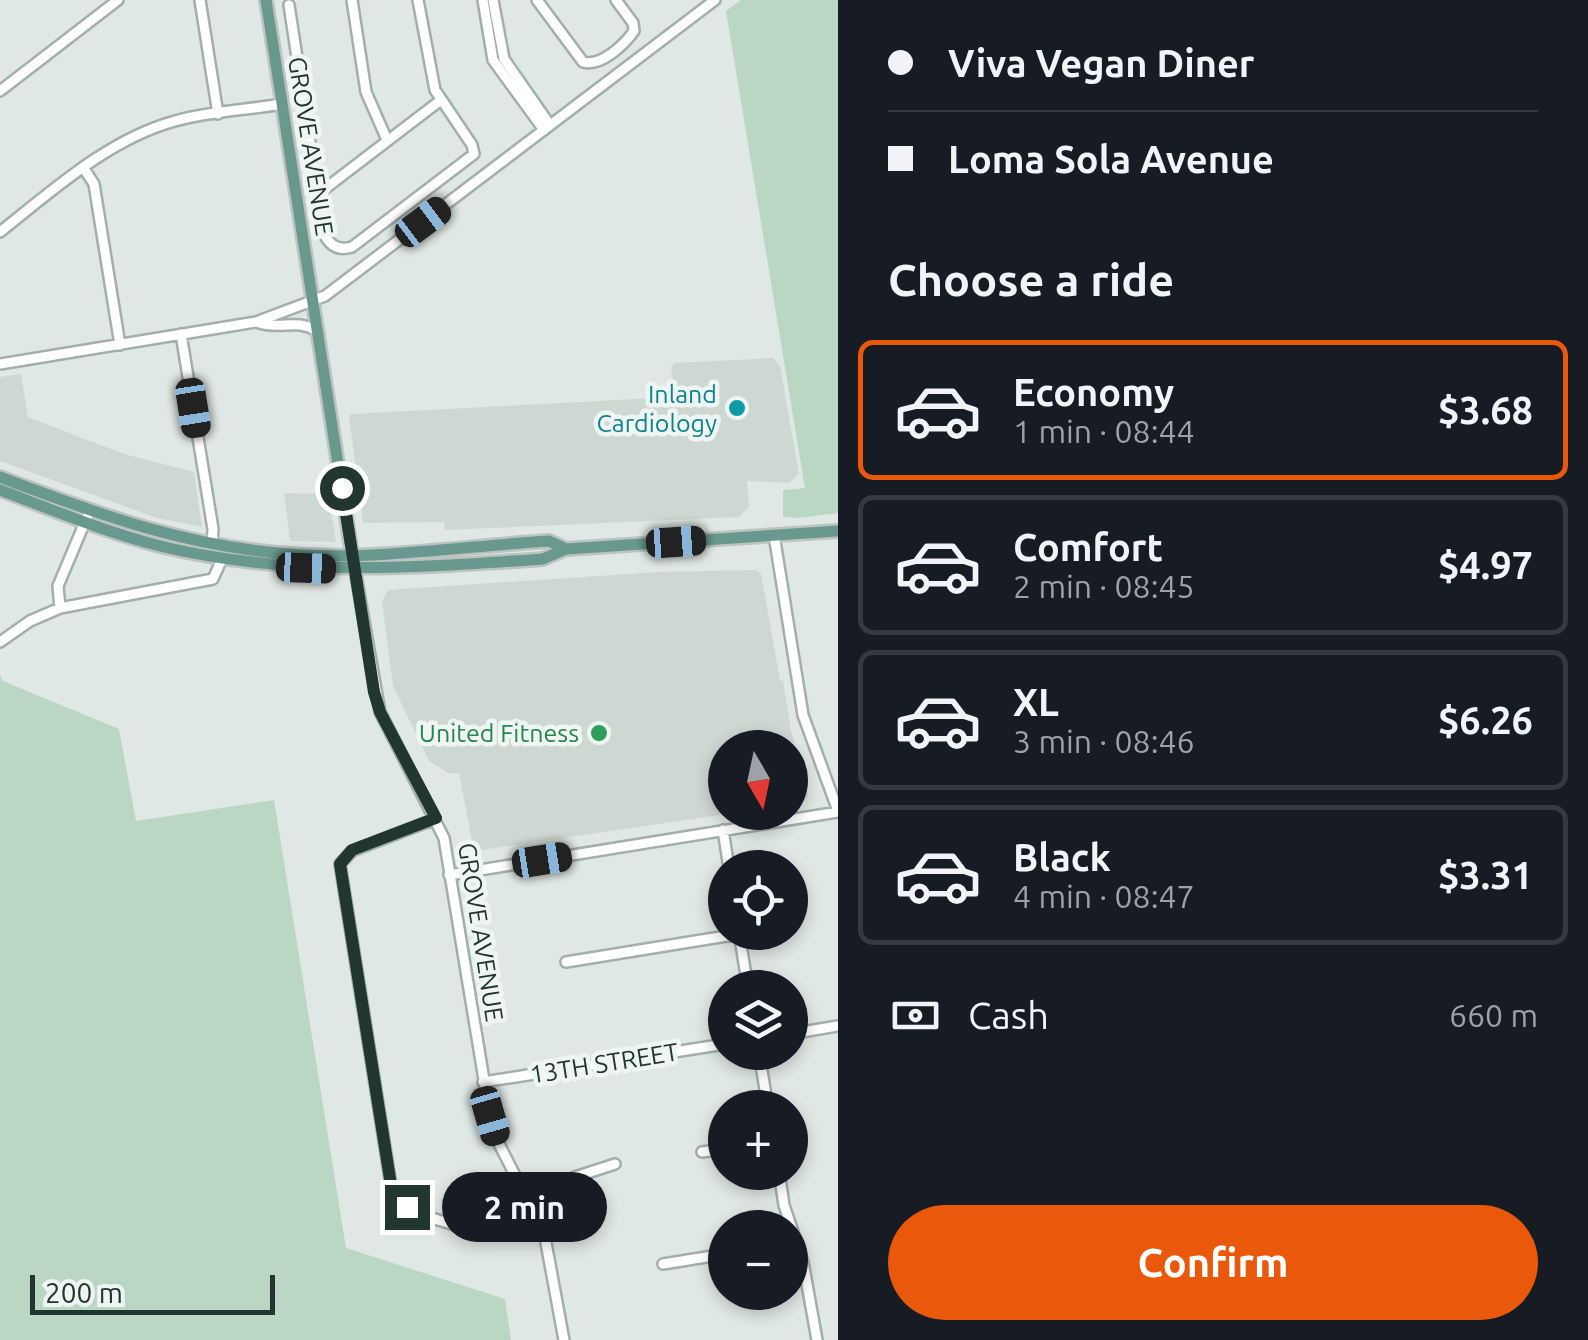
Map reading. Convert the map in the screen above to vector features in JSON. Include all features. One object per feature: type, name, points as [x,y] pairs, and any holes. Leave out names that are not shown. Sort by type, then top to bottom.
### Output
[{"type":"main road","name":"GROVE AVENUE","points":[[266,0],[355,570]]},
{"type":"main road","points":[[0,477],[145,542],[222,558],[306,568],[355,570],[542,559],[566,548],[838,531]]},
{"type":"main road","points":[[0,490],[160,534],[306,555],[548,541],[566,548]]},
{"type":"street","points":[[0,91],[118,0]]},
{"type":"street","points":[[200,0],[218,114]]},
{"type":"street","points":[[352,0],[366,92],[387,140]]},
{"type":"street","points":[[290,5],[324,234],[335,248],[344,250],[352,248],[474,154],[430,77],[418,0]]},
{"type":"street","points":[[483,0],[494,60],[547,127]]},
{"type":"street","points":[[493,0],[504,59],[547,127]]},
{"type":"street","points":[[537,0],[583,62],[590,64],[609,54],[634,31],[616,0]]},
{"type":"street","points":[[0,364],[256,322],[312,303],[715,0]]},
{"type":"street","points":[[318,194],[441,100]]},
{"type":"street","points":[[0,232],[83,167],[135,137],[175,121],[282,104]]},
{"type":"street","points":[[83,167],[94,184],[120,345]]},
{"type":"street","points":[[256,322],[272,327],[303,323],[317,331]]},
{"type":"street","points":[[182,334],[212,544]]},
{"type":"street","points":[[60,608],[58,586],[87,517]]},
{"type":"street","points":[[774,536],[803,715],[838,812],[808,817]]},
{"type":"street","points":[[0,642],[60,608],[208,582],[217,576],[222,558]]},
{"type":"street","name":"GROVE AVENUE","points":[[355,570],[380,712],[444,838],[483,1082],[497,1140],[544,1232],[564,1340]]},
{"type":"street","points":[[436,818],[352,850],[340,864],[391,1185],[407,1207],[478,1232],[498,1226],[575,1176],[615,1164]]},
{"type":"street","points":[[449,875],[723,830],[726,850]]},
{"type":"street","points":[[566,962],[708,939]]},
{"type":"street","points":[[808,1031],[838,1026]]},
{"type":"street","name":"13TH STREET","points":[[483,1082],[708,1047]]},
{"type":"street","points":[[702,1152],[708,1151]]},
{"type":"street","points":[[663,1264],[708,1257]]},
{"type":"street","points":[[808,1290],[817,1340]]},
{"type":"shaded area","points":[[773,358],[780,366],[799,474],[789,483],[747,481],[749,506],[739,517],[445,530],[444,522],[363,523],[351,414],[675,397],[671,368],[675,363]]},
{"type":"shaded area","points":[[21,374],[28,417],[124,454],[194,472],[202,527],[157,518],[0,461],[0,377]]},
{"type":"shaded area","points":[[284,493],[328,494],[336,542],[290,541]]},
{"type":"shaded area","points":[[756,570],[761,574],[791,730],[708,730],[708,817],[474,851],[459,773],[448,773],[429,761],[393,686],[382,601],[388,590],[658,572]]},
{"type":"green space","points":[[741,0],[838,0],[838,513],[783,517],[783,490],[805,488],[726,11]]},
{"type":"green space","points":[[0,675],[3,681],[119,729],[136,821],[274,800],[346,1248],[505,1299],[511,1340],[0,1340]]},
{"type":"place","name":"Inland Cardiology","points":[[737,408]]},
{"type":"place","name":"United Fitness","points":[[599,733]]},
{"type":"route","points":[[342,488],[374,692],[380,712],[436,818],[352,850],[340,864],[391,1185],[407,1207]]}]
